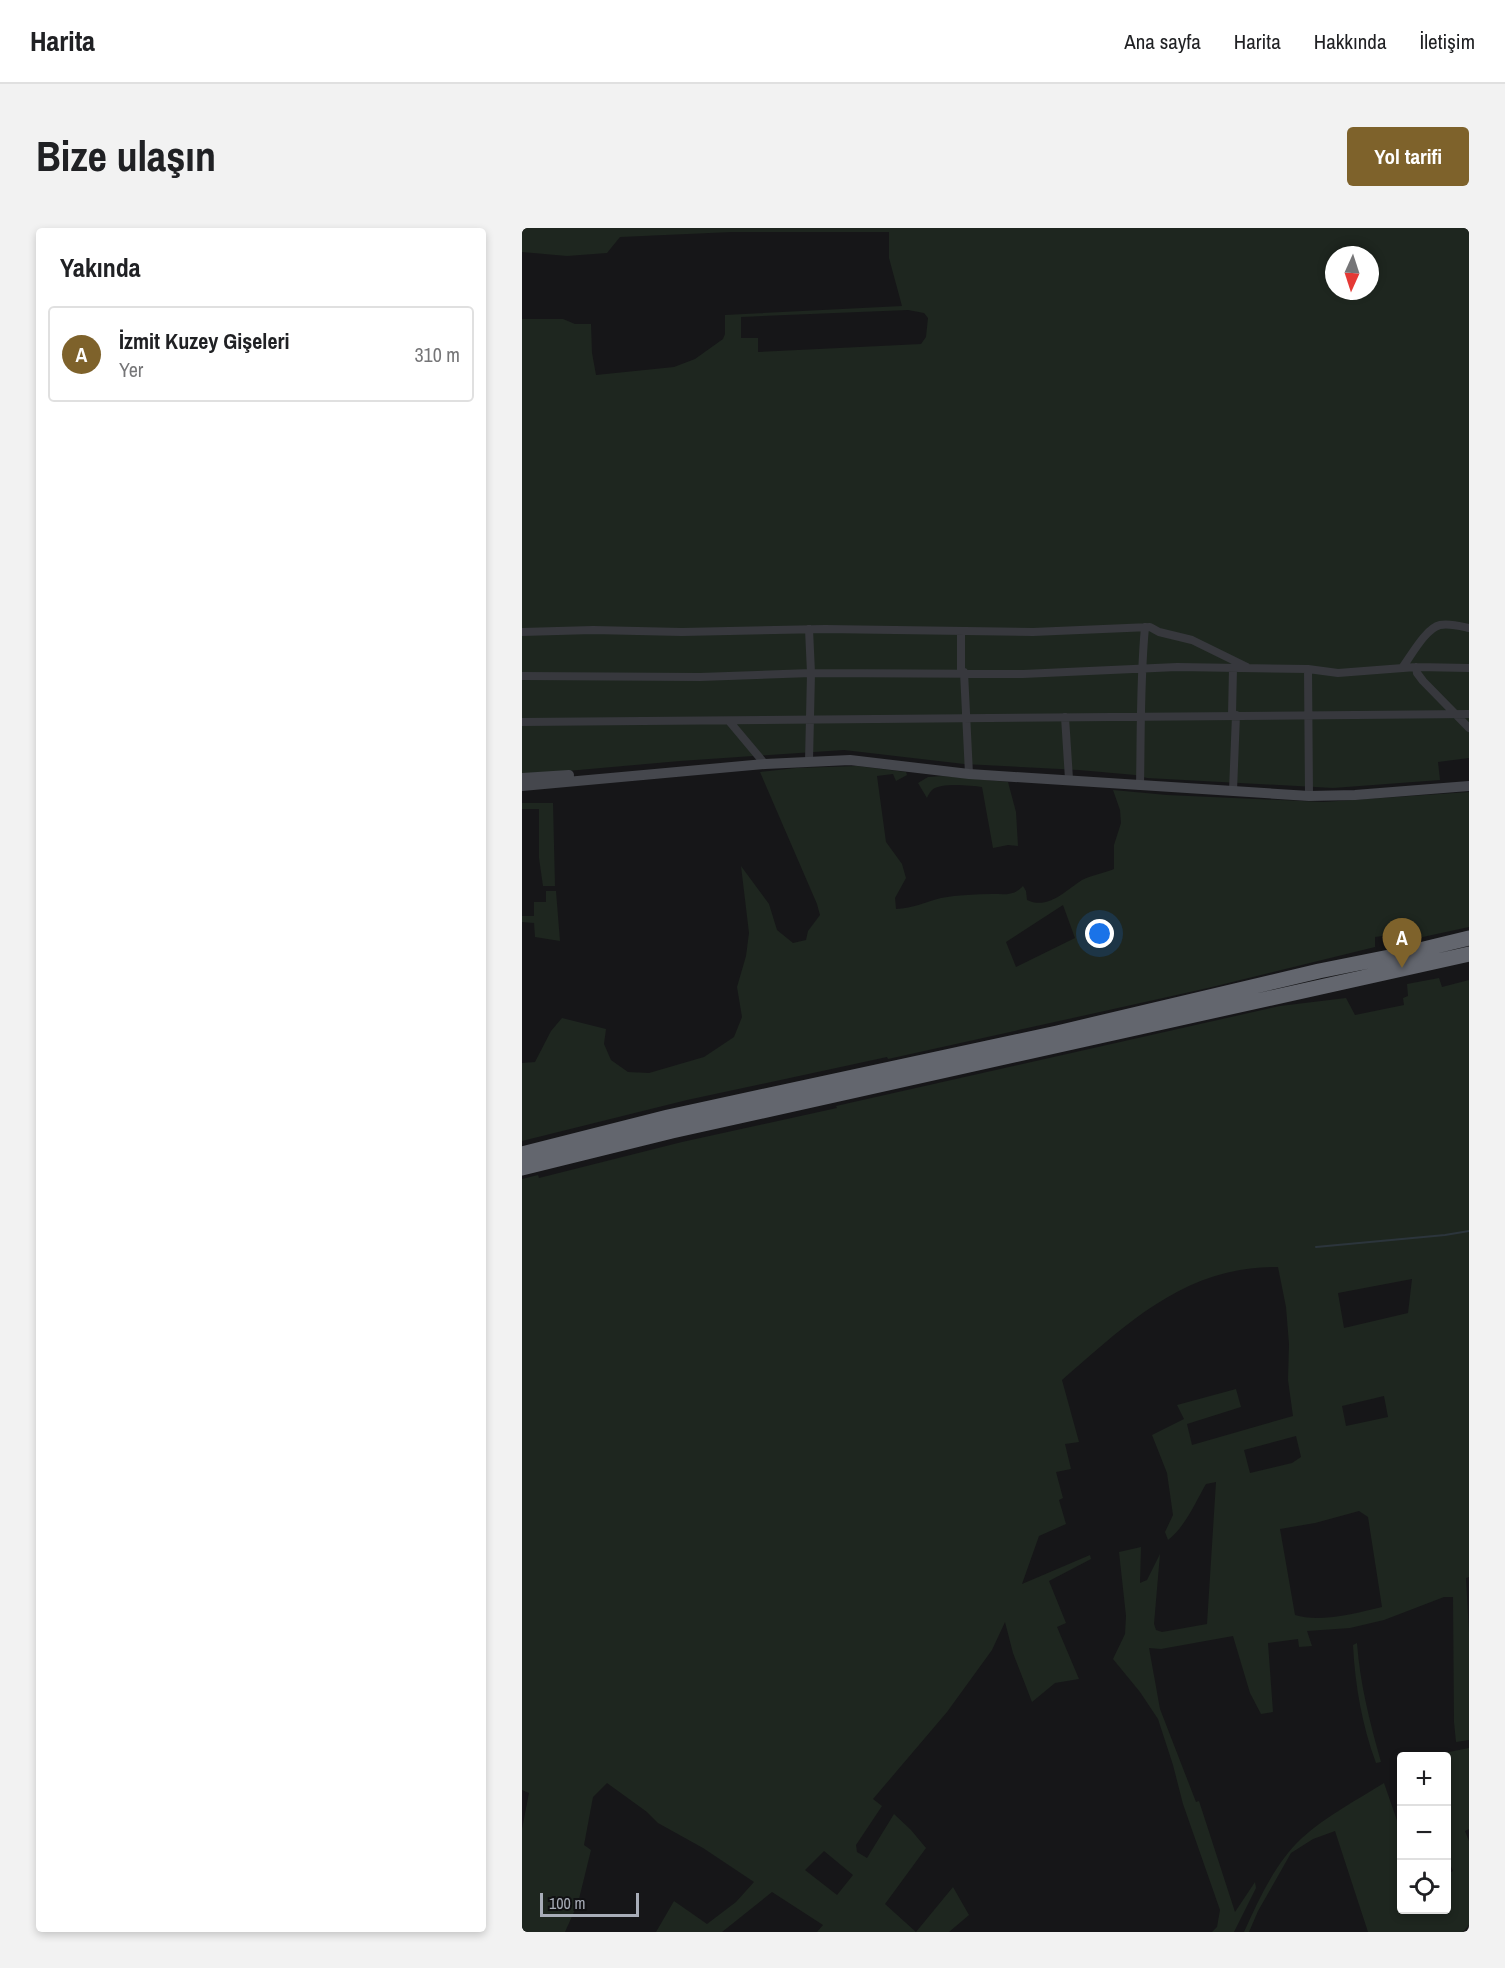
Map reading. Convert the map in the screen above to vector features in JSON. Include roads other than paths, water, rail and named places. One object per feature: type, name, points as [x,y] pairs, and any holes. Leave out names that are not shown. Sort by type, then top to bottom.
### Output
[{"type":"highway","points":[[522,1154],[668,1117],[1079,1028],[1469,938]]},
{"type":"highway","points":[[522,1168],[672,1131],[1469,954]]},
{"type":"main road","points":[[522,786],[809,758],[1140,783],[1354,795],[1469,786]]},
{"type":"main road","points":[[522,778],[763,762]]},
{"type":"main road","points":[[1309,793],[1469,779]]},
{"type":"street","points":[[1402,668],[1421,641],[1436,626],[1443,624],[1469,628]]},
{"type":"street","points":[[1140,783],[1141,670],[1145,627]]},
{"type":"street","points":[[522,632],[809,629],[1034,632],[1150,627],[1159,632],[1192,640],[1250,668]]},
{"type":"street","points":[[809,629],[811,673],[809,758]]},
{"type":"street","points":[[961,631],[968,718],[969,771]]},
{"type":"street","points":[[522,676],[963,672],[1023,674],[1178,667],[1308,669],[1338,673],[1416,667],[1469,668]]},
{"type":"street","points":[[1416,667],[1423,681],[1469,728]]},
{"type":"street","points":[[1233,668],[1233,789]]},
{"type":"street","points":[[1308,669],[1309,793]]},
{"type":"street","points":[[522,722],[1469,714]]},
{"type":"street","points":[[1065,717],[1069,777]]},
{"type":"street","points":[[729,721],[763,762]]},
{"type":"waterway","points":[[1316,1247],[1469,1231]]},
{"type":"place","name":"İzmit Kuzey Gişeleri","points":[[1402,968]]}]
